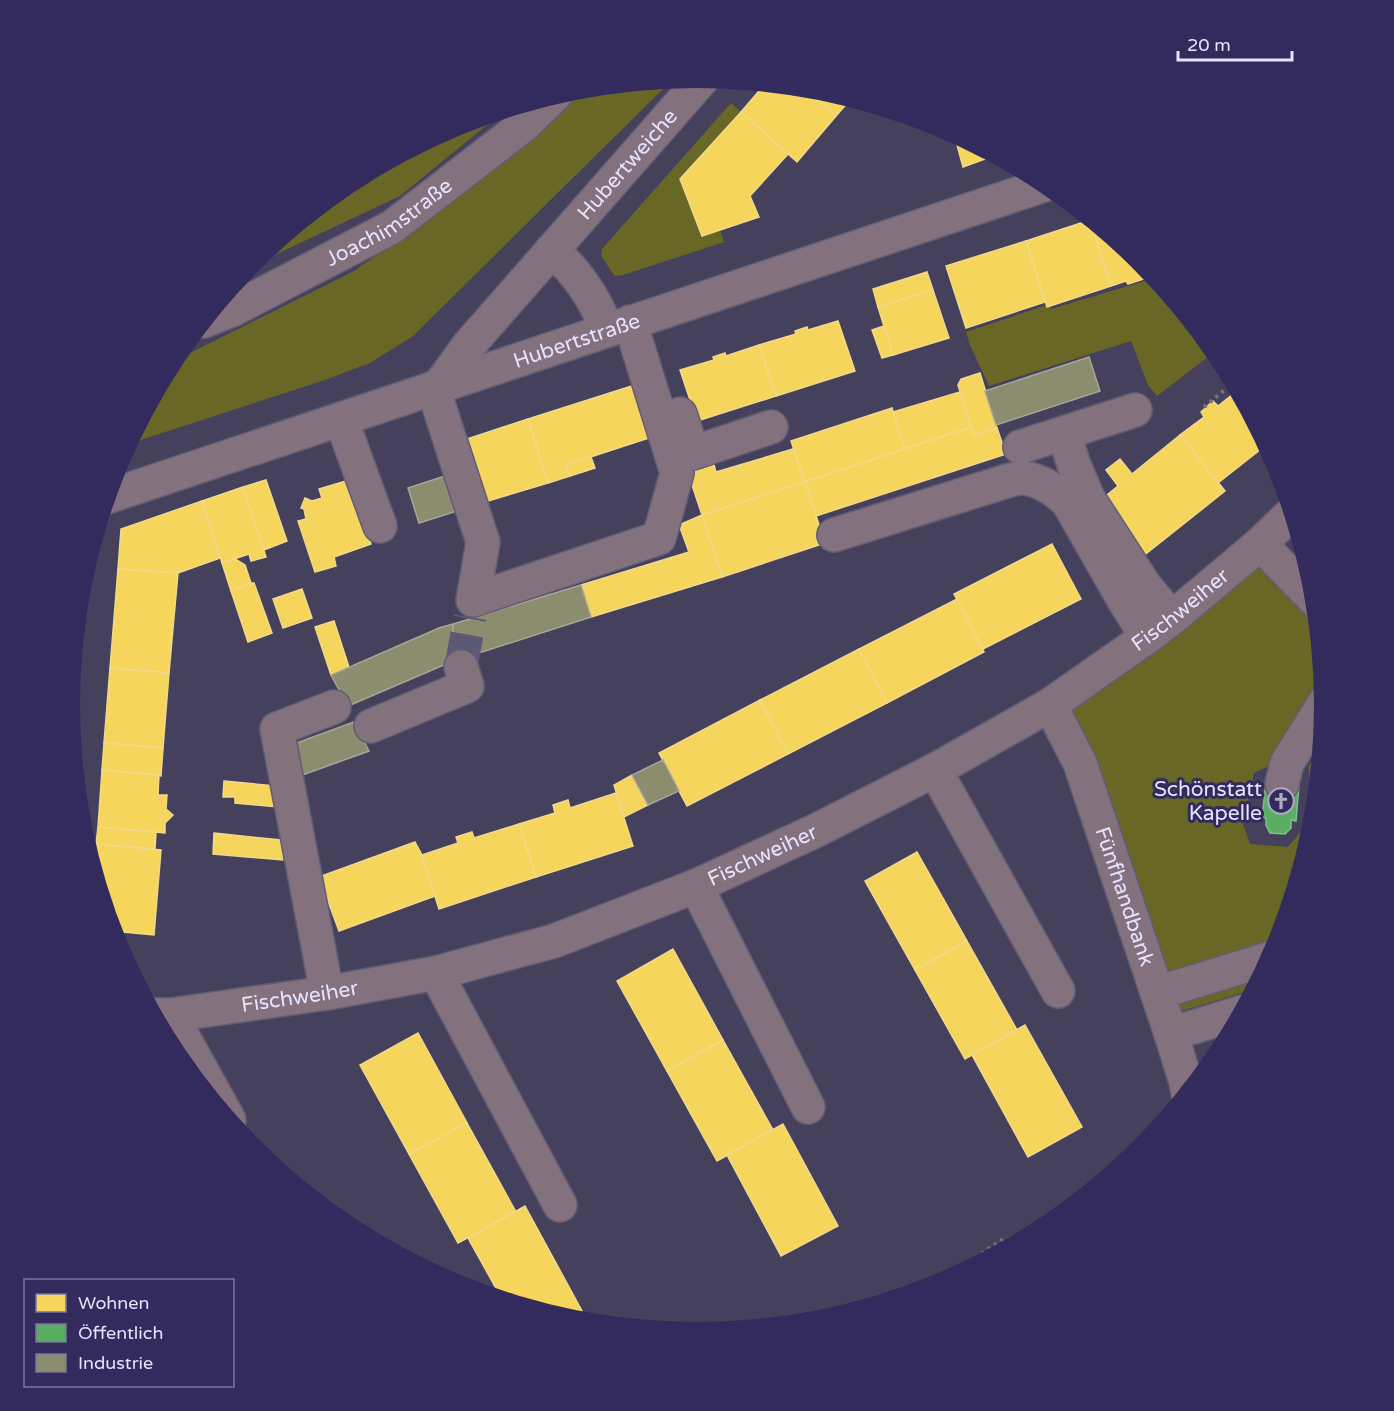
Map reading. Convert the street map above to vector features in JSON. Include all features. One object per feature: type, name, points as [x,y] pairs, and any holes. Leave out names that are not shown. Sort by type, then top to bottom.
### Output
[{"type":"street","name":"Hubertweiche","points":[[436,387],[469,345],[694,88]]},
{"type":"street","name":"Joachimstraße","points":[[219,315],[392,227],[524,124],[541,108]]},
{"type":"street","name":"Hubertstraße","points":[[117,494],[1031,186]]},
{"type":"street","points":[[552,250],[569,265],[600,312],[628,323],[693,453],[771,427]]},
{"type":"street","points":[[436,387],[483,542],[472,609],[658,538],[678,473],[628,323]]},
{"type":"street","points":[[1020,447],[1135,411]]},
{"type":"street","points":[[341,419],[380,526]]},
{"type":"street","points":[[1064,434],[1088,498],[1145,586],[1160,627]]},
{"type":"street","points":[[834,536],[1007,481],[1022,478],[1040,483],[1055,490],[1068,502],[1125,603],[1160,627]]},
{"type":"street","name":"Fischweiher","points":[[163,1015],[327,993],[436,973],[554,941],[696,886],[815,831],[935,770],[1050,705],[1160,627],[1260,544],[1285,519]]},
{"type":"street","points":[[1260,544],[1303,588]]},
{"type":"street","points":[[371,726],[467,686],[460,667]]},
{"type":"street","name":"Fünfhandbank","points":[[1050,705],[1080,764],[1186,1082]]},
{"type":"street","points":[[327,993],[278,729],[334,707]]},
{"type":"street","points":[[1282,784],[1287,762],[1314,720]]},
{"type":"street","points":[[935,770],[1058,990]]},
{"type":"street","points":[[696,886],[808,1107]]},
{"type":"street","points":[[1157,993],[1258,962]]},
{"type":"street","points":[[436,973],[560,1205]]},
{"type":"street","points":[[1171,1034],[1231,1015]]},
{"type":"path","points":[[1204,407],[1227,388]]},
{"type":"path","points":[[988,1249],[1005,1238],[1007,1239]]},
{"type":"shaded area","points":[[663,89],[413,336],[370,363],[325,380],[139,440],[162,397],[191,353],[354,271],[444,208],[563,103],[616,93]]},
{"type":"shaded area","points":[[731,103],[741,112],[680,179],[701,235],[720,230],[724,242],[615,276],[601,255],[602,249]]},
{"type":"shaded area","points":[[486,126],[400,196],[275,255],[321,216],[388,171],[424,152]]},
{"type":"shaded area","points":[[1145,281],[1187,330],[1207,358],[1157,396],[1148,385],[1131,341],[989,386],[966,332],[1050,304],[1051,309]]},
{"type":"shaded area","points":[[1250,556],[1307,611],[1313,665],[1314,702],[1271,765],[1254,773],[1243,824],[1250,844],[1288,847],[1302,831],[1282,904],[1244,992],[1168,1015],[1053,706]]},
{"type":"building: Wohnen","points":[[759,91],[818,100],[836,116],[797,162],[741,112]]},
{"type":"building: Wohnen","points":[[818,100],[845,106],[836,116]]},
{"type":"building: Wohnen","points":[[741,112],[788,154],[750,196],[759,217],[702,236],[680,179]]},
{"type":"building: Wohnen","points":[[957,146],[984,159],[963,167]]},
{"type":"building: Wohnen","points":[[1081,223],[1094,233],[1111,286],[1047,307],[1026,241]]},
{"type":"building: Wohnen","points":[[1094,233],[1143,279],[1111,286]]},
{"type":"building: Wohnen","points":[[1026,241],[1045,302],[966,328],[946,266]]},
{"type":"building: Wohnen","points":[[927,272],[933,290],[878,307],[873,289]]},
{"type":"building: Wohnen","points":[[933,290],[949,338],[893,355],[878,307]]},
{"type":"building: Wohnen","points":[[838,321],[855,371],[776,396],[759,345],[796,334],[795,331],[807,327],[808,330]]},
{"type":"building: Wohnen","points":[[884,326],[893,355],[882,358],[872,330]]},
{"type":"building: Wohnen","points":[[759,345],[776,396],[697,421],[680,370],[714,360],[713,357],[725,353],[726,356]]},
{"type":"building: Wohnen","points":[[980,373],[997,428],[974,435],[958,385],[961,379]]},
{"type":"building: Wohnen","points":[[638,384],[655,436],[566,465],[570,476],[548,483],[528,419]]},
{"type":"building: Wohnen","points":[[960,392],[971,427],[905,449],[893,412]]},
{"type":"building: Wohnen","points":[[1231,396],[1259,451],[1218,483],[1180,435],[1204,417],[1201,412],[1213,401],[1218,406]]},
{"type":"building: Wohnen","points":[[892,408],[905,449],[805,482],[791,441]]},
{"type":"building: Wohnen","points":[[528,419],[548,483],[481,503],[461,441]]},
{"type":"building: Wohnen","points":[[971,427],[974,435],[997,428],[1006,454],[816,516],[805,482]]},
{"type":"building: Wohnen","points":[[1180,435],[1225,491],[1142,557],[1098,502],[1118,486],[1106,470],[1120,459],[1132,474]]},
{"type":"building: Wohnen","points":[[793,449],[805,482],[702,515],[688,473],[714,465],[716,472]]},
{"type":"building: Wohnen","points":[[591,457],[595,468],[570,476],[566,465]]},
{"type":"building: Wohnen","points":[[266,480],[287,541],[264,550],[243,487]]},
{"type":"building: Wohnen","points":[[346,481],[348,488],[353,486],[371,544],[334,557],[336,566],[315,572],[298,521],[306,519],[304,509],[301,508],[305,498],[312,501],[322,498],[319,489]]},
{"type":"building: Wohnen","points":[[805,482],[825,543],[722,577],[702,515]]},
{"type":"building: Wohnen","points":[[243,487],[266,557],[251,561],[249,554],[222,563],[202,501]]},
{"type":"building: Wohnen","points":[[202,501],[220,558],[178,573],[118,569],[121,529]]},
{"type":"building: Wohnen","points":[[702,515],[722,577],[591,617],[581,585],[689,552],[679,525]]},
{"type":"building: Wohnen","points":[[1052,544],[1081,599],[983,649],[954,594]]},
{"type":"building: Wohnen","points":[[235,559],[245,565],[251,583],[231,591],[222,563]]},
{"type":"building: Wohnen","points":[[118,569],[178,573],[169,673],[110,668]]},
{"type":"building: Wohnen","points":[[254,583],[272,633],[248,642],[231,591]]},
{"type":"building: Wohnen","points":[[302,589],[312,618],[283,628],[273,599]]},
{"type":"building: Wohnen","points":[[957,599],[984,652],[887,703],[859,649]]},
{"type":"building: Wohnen","points":[[334,621],[349,667],[331,675],[315,627]]},
{"type":"building: Wohnen","points":[[859,649],[887,703],[788,754],[760,700]]},
{"type":"building: Wohnen","points":[[110,668],[169,673],[163,748],[104,743]]},
{"type":"building: Wohnen","points":[[760,700],[788,754],[687,806],[659,753]]},
{"type":"building: Wohnen","points":[[104,743],[163,748],[161,776],[102,770]]},
{"type":"building: Wohnen","points":[[102,770],[159,775],[158,795],[167,795],[166,809],[173,815],[165,823],[165,833],[98,827]]},
{"type":"building: Wohnen","points":[[632,775],[648,805],[624,817],[614,785]]},
{"type":"building: Wohnen","points":[[224,781],[276,786],[278,807],[235,803],[235,797],[223,797]]},
{"type":"building: Wohnen","points":[[616,793],[633,846],[536,877],[519,824],[555,813],[553,805],[568,800],[570,808]]},
{"type":"building: Wohnen","points":[[519,824],[536,877],[439,909],[422,855],[458,843],[456,837],[472,832],[474,838]]},
{"type":"building: Wohnen","points":[[98,827],[156,832],[155,849],[96,844]]},
{"type":"building: Wohnen","points":[[214,833],[281,840],[283,860],[213,854]]},
{"type":"building: Wohnen","points":[[415,842],[422,855],[435,896],[339,931],[319,877]]},
{"type":"building: Wohnen","points":[[96,845],[161,850],[154,935],[123,932],[112,904]]},
{"type":"building: Wohnen","points":[[917,852],[967,941],[915,970],[865,881]]},
{"type":"building: Wohnen","points":[[967,941],[1017,1030],[965,1059],[915,970]]},
{"type":"building: Wohnen","points":[[673,949],[723,1040],[667,1071],[617,981]]},
{"type":"building: Wohnen","points":[[1025,1025],[1082,1127],[1028,1157],[972,1055]]},
{"type":"building: Wohnen","points":[[418,1033],[467,1123],[409,1154],[360,1065]]},
{"type":"building: Wohnen","points":[[723,1040],[773,1130],[717,1161],[667,1071]]},
{"type":"building: Wohnen","points":[[467,1123],[516,1212],[458,1243],[409,1154]]},
{"type":"building: Wohnen","points":[[783,1124],[838,1226],[781,1256],[727,1155]]},
{"type":"building: Wohnen","points":[[525,1206],[582,1311],[537,1302],[496,1289],[468,1238]]},
{"type":"building: Öffentlich","name":"Schönstatt Kapelle","points":[[1266,782],[1299,785],[1296,821],[1291,820],[1291,828],[1285,834],[1270,833],[1266,825],[1266,818],[1262,818]]},
{"type":"building: Industrie","points":[[1089,357],[1100,391],[996,425],[985,391]]},
{"type":"building: Industrie","points":[[448,475],[460,510],[419,523],[408,488]]},
{"type":"building: Industrie","points":[[581,585],[591,617],[451,662],[453,624]]},
{"type":"building: Industrie","points":[[453,624],[451,662],[348,706],[331,675]]},
{"type":"building: Industrie","points":[[354,722],[369,751],[297,777],[291,745]]},
{"type":"building: Industrie","points":[[663,760],[679,791],[648,805],[632,775]]},
{"type":"tunnel","points":[[461,667],[470,617]]},
{"type":"place","name":"Schönstatt Kapelle","points":[[1281,801]]}]
